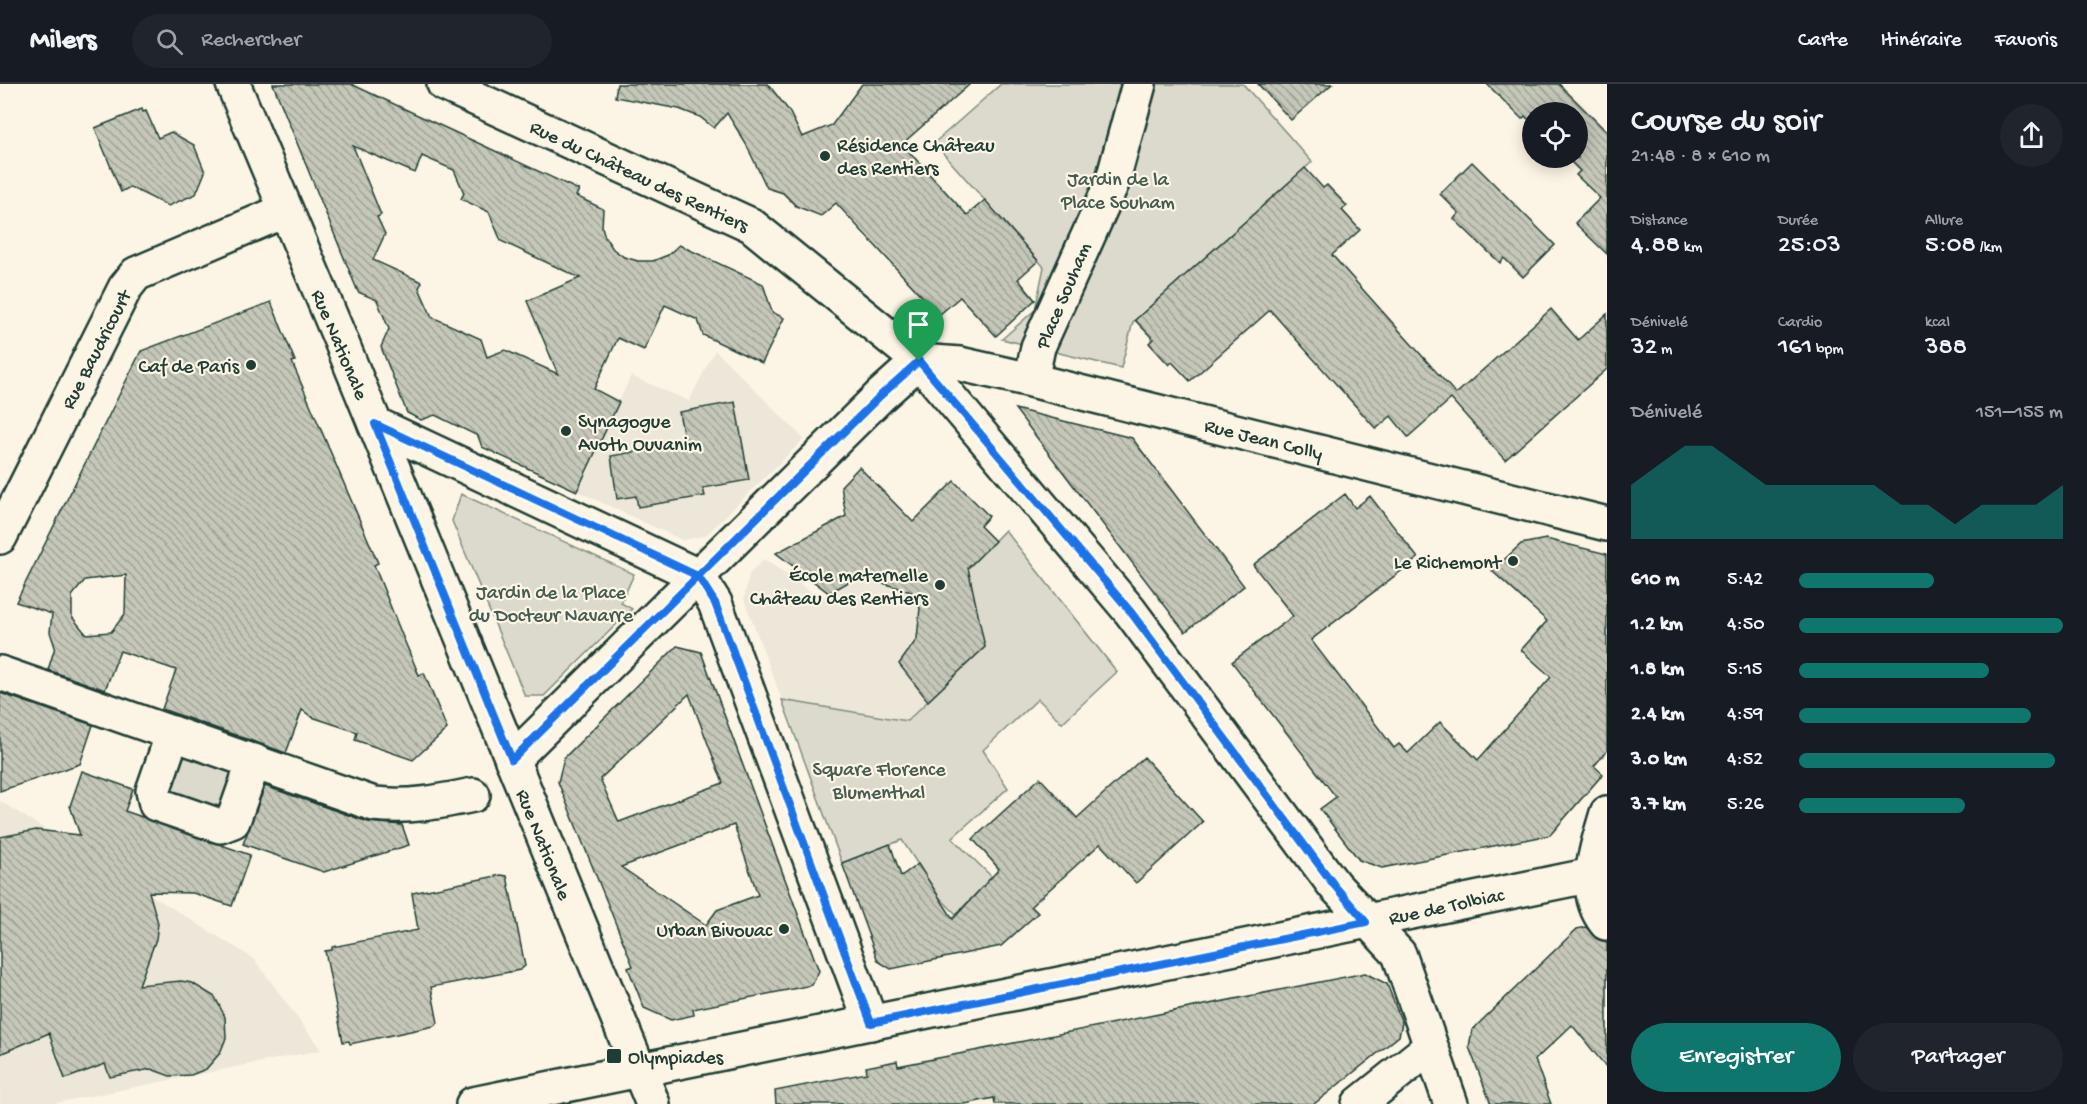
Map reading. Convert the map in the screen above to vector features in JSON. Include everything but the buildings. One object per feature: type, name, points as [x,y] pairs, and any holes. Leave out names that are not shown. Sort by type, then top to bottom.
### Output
[{"type":"street","name":"Rue Nationale","points":[[233,84],[284,211],[375,424],[653,1104]]},
{"type":"street","name":"Place Souham","points":[[1033,372],[1038,347],[1112,183],[1139,84]]},
{"type":"street","name":"Rue du Château des Rentiers","points":[[456,86],[751,225],[919,361],[1130,611],[1334,885],[1366,922],[1399,954],[1426,1031],[1429,1048],[1451,1104]]},
{"type":"street","name":"Rue Baudricourt","points":[[0,537],[125,288],[136,274],[284,211]]},
{"type":"street","name":"Rue Jean Colly","points":[[919,361],[960,364],[1031,380],[1607,524]]},
{"type":"street","points":[[512,760],[880,396],[919,361]]},
{"type":"street","points":[[375,424],[698,576],[715,603],[871,1023]]},
{"type":"street","points":[[0,673],[375,804],[402,807],[425,805],[473,795]]},
{"type":"street","points":[[173,733],[153,791],[156,804],[220,826],[233,821],[254,761]]},
{"type":"street","points":[[1606,923],[1601,916],[1599,874],[1607,813]]},
{"type":"street","name":"Rue de Tolbiac","points":[[473,1104],[1599,874]]},
{"type":"street","points":[[1359,1104],[1429,1048]]},
{"type":"shaded area","points":[[715,350],[804,439],[705,536],[682,540],[577,491],[631,376],[689,401]]},
{"type":"shaded area","points":[[764,559],[820,598],[857,579],[905,580],[920,608],[917,639],[899,664],[928,701],[907,721],[782,700],[744,599],[749,574]]},
{"type":"shaded area","points":[[0,801],[254,959],[321,1050],[50,1104],[0,1104]]},
{"type":"green space","name":"Jardin de la Place Souham","points":[[1001,84],[1243,84],[1312,162],[1133,322],[1121,368],[1002,339],[1035,310],[1044,267],[934,143]]},
{"type":"green space","name":"Jardin de la Place du Docteur Navarre","points":[[461,494],[634,574],[621,603],[632,609],[544,696],[525,696],[452,521]]},
{"type":"green space","name":"Square Florence Blumenthal","points":[[1005,530],[1117,672],[1062,723],[1038,699],[983,750],[1008,788],[952,838],[992,877],[956,914],[939,897],[902,840],[842,863],[782,700],[907,721],[985,647],[960,571],[974,562]]},
{"type":"green space","points":[[175,750],[237,763],[227,814],[166,798]]},
{"type":"place","name":"Résidence Château des Rentiers","points":[[825,156]]},
{"type":"place","name":"Caf de Paris","points":[[251,365]]},
{"type":"place","name":"Synagogue Avoth Ouvanim","points":[[566,431]]},
{"type":"place","name":"Le Richemont","points":[[1513,561]]},
{"type":"place","name":"École maternelle Château des Rentiers","points":[[940,585]]},
{"type":"place","name":"Urban Bivouac","points":[[784,929]]},
{"type":"place","name":"Olympiades","points":[[614,1056]]},
{"type":"route","points":[[919,361],[910,366],[880,396],[714,560],[698,576],[590,683],[512,760],[375,424],[698,576],[715,603],[803,847],[871,1023],[1366,922],[1334,885],[1130,611],[919,361]]}]
